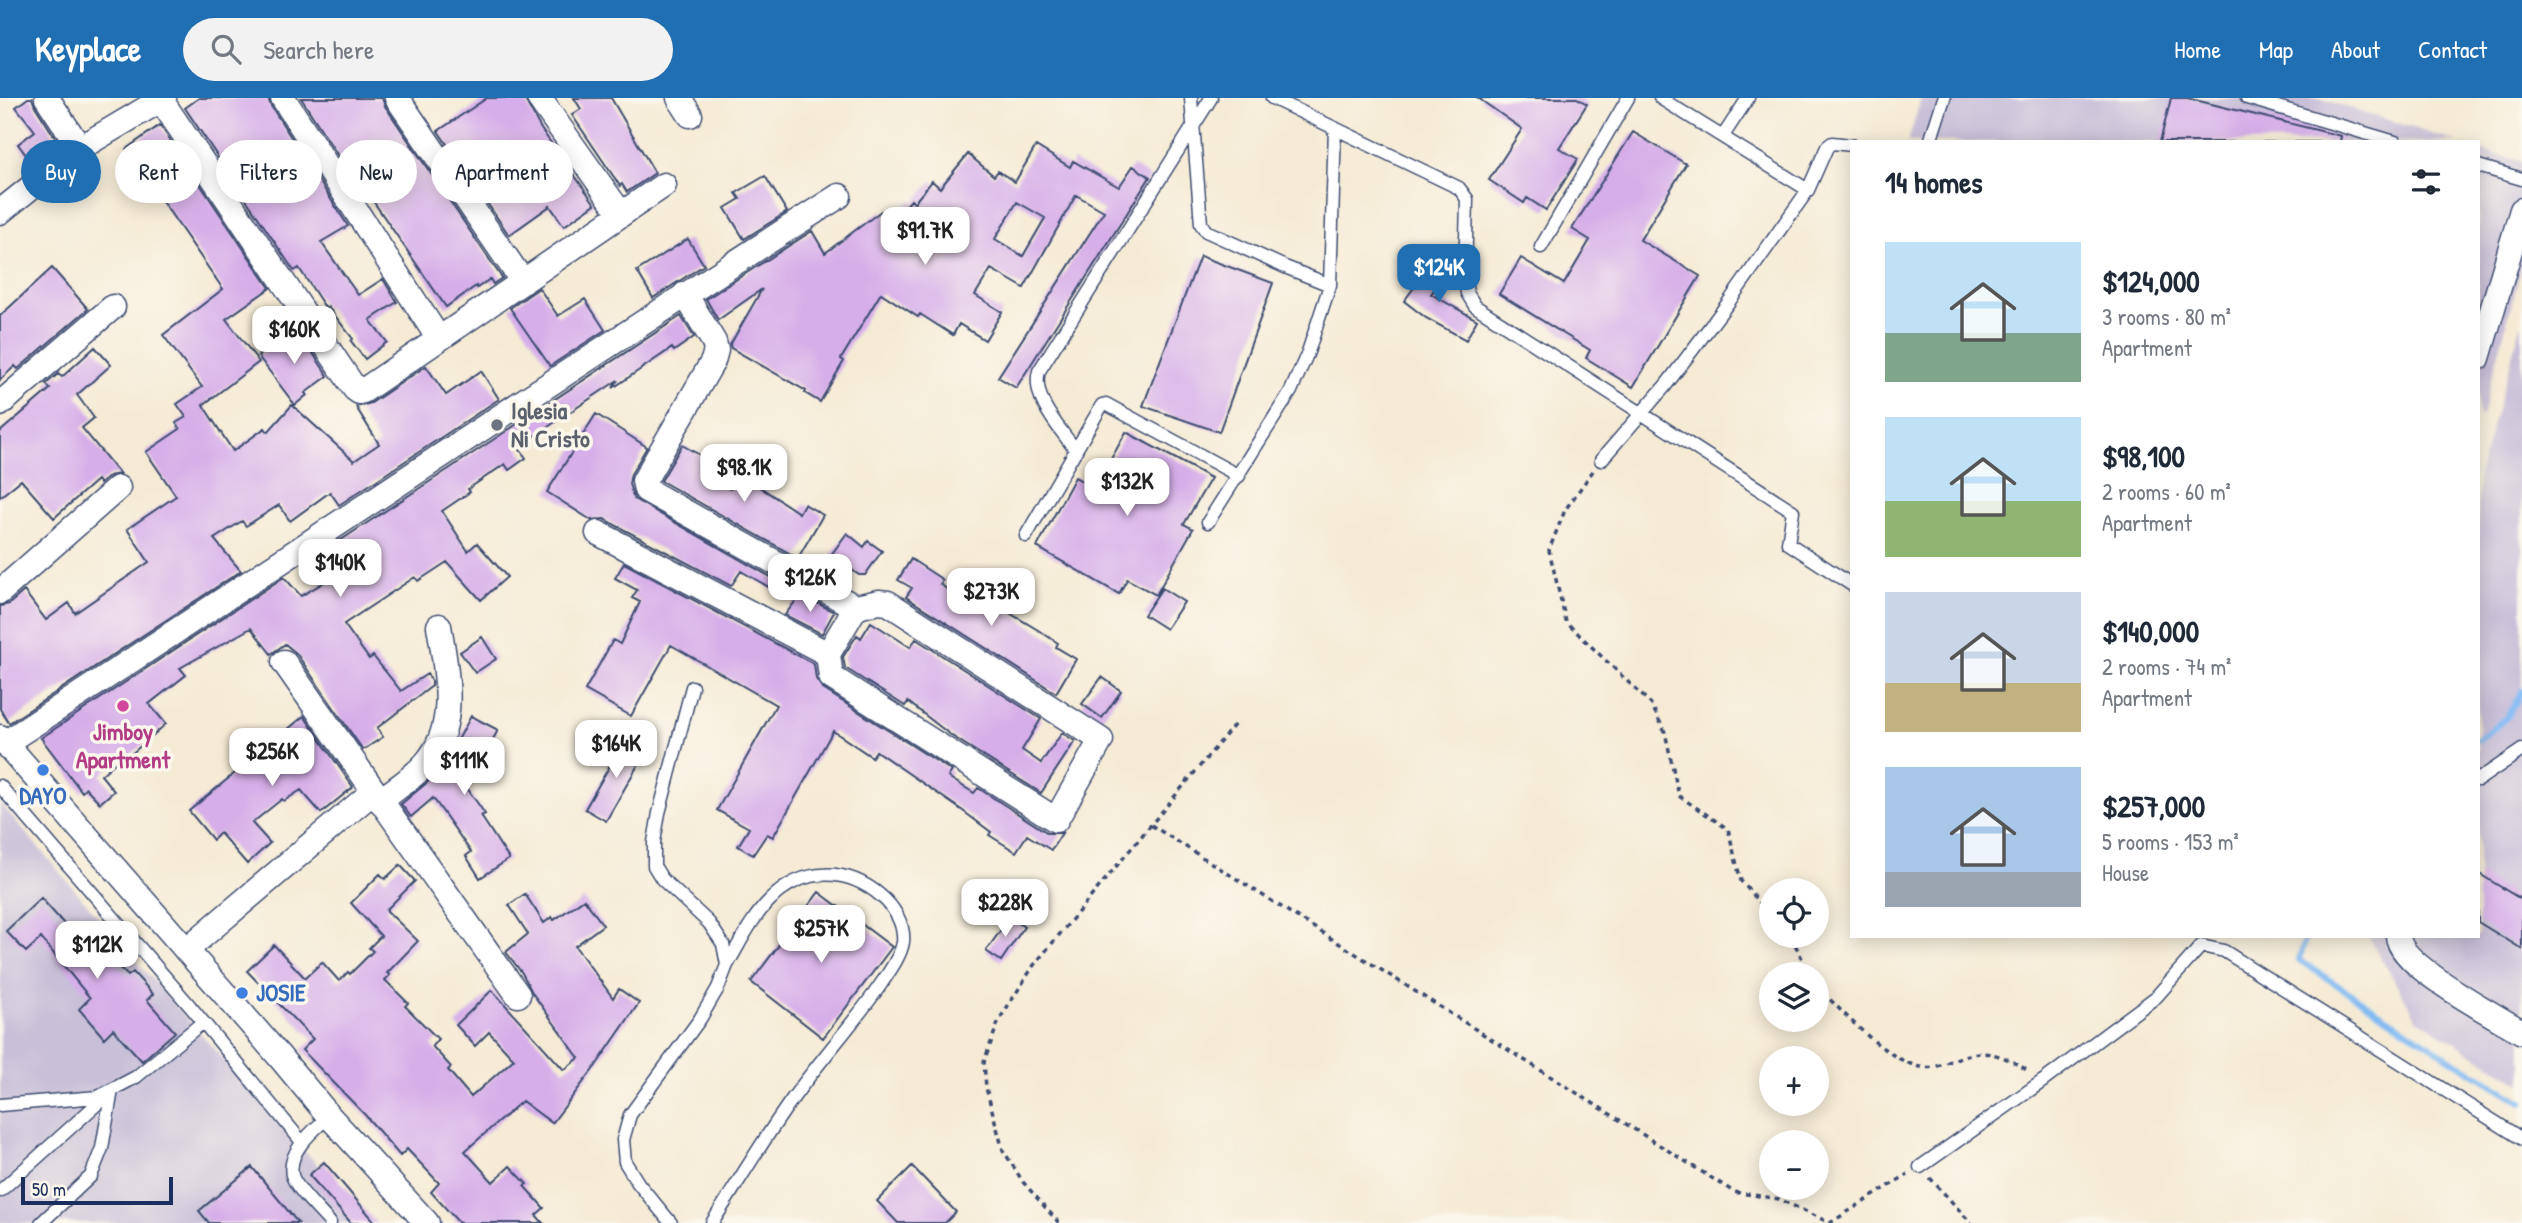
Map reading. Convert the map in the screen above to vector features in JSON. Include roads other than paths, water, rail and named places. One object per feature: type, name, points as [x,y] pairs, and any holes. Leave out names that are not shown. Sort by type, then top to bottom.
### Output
[{"type":"street","points":[[47,98],[75,140]]},
{"type":"street","points":[[282,98],[439,339]]},
{"type":"street","points":[[397,98],[523,282]]},
{"type":"street","points":[[539,98],[621,214]]},
{"type":"street","points":[[93,140],[162,99],[355,389],[363,391],[664,185]]},
{"type":"street","points":[[0,212],[21,195]]},
{"type":"street","points":[[427,1223],[329,1116],[2,740],[251,583],[685,294],[839,196]]},
{"type":"street","points":[[2480,351],[2522,210]]},
{"type":"street","points":[[685,294],[714,342],[716,350],[713,361],[643,486],[857,608]]},
{"type":"street","points":[[0,404],[113,307]]},
{"type":"street","points":[[0,592],[118,488]]},
{"type":"street","points":[[598,533],[828,654]]},
{"type":"street","points":[[879,602],[888,603],[1101,740],[1057,819],[834,680],[830,675],[828,654],[857,608],[879,602]]},
{"type":"street","points":[[186,950],[377,796],[430,759],[440,740],[446,718],[447,690],[439,626]]},
{"type":"street","points":[[284,662],[518,995]]},
{"type":"street","points":[[2398,938],[2399,943],[2419,967],[2522,1032]]},
{"type":"lane","points":[[1191,98],[1201,224],[1206,231],[1331,285]]},
{"type":"lane","points":[[1076,451],[1039,395],[1036,380],[1039,371],[1211,98]]},
{"type":"lane","points":[[1272,98],[1459,188],[1468,199],[1465,281],[1467,293],[1475,306],[1793,511],[1787,543],[1850,584]]},
{"type":"lane","points":[[1541,247],[1628,98]]},
{"type":"lane","points":[[1660,98],[1808,190]]},
{"type":"lane","points":[[1723,136],[1748,98]]},
{"type":"lane","points":[[1931,140],[1944,98]]},
{"type":"lane","points":[[2247,98],[2388,140]]},
{"type":"lane","points":[[1208,522],[1291,391],[1308,352],[1331,285],[1335,128]]},
{"type":"lane","points":[[1601,460],[1642,414],[1728,303],[1808,190],[1827,147],[1832,143],[1850,144]]},
{"type":"lane","points":[[2480,167],[2522,180]]},
{"type":"lane","points":[[1026,536],[1102,405],[1106,404],[1239,476]]},
{"type":"lane","points":[[692,687],[659,813],[654,842],[654,866],[662,879],[709,922],[723,944],[727,965]]},
{"type":"lane","points":[[2480,779],[2522,750]]},
{"type":"lane","points":[[0,786],[203,1022],[302,1142]]},
{"type":"lane","points":[[671,1223],[638,1183],[625,1162],[622,1140],[631,1115],[700,1019],[718,988],[727,965],[756,916],[772,897],[791,883],[813,875],[831,873],[850,876],[874,890],[890,904],[903,928],[903,943],[892,967],[861,1012],[793,1098],[712,1223]]},
{"type":"lane","points":[[1920,1167],[2043,1082],[2157,997],[2202,946],[2224,951],[2522,1139]]},
{"type":"lane","points":[[0,1105],[98,1097],[136,1077],[203,1022]]},
{"type":"lane","points":[[0,1191],[112,1090]]},
{"type":"lane","points":[[41,1223],[91,1175],[102,1148],[112,1090]]},
{"type":"lane","points":[[329,1116],[302,1142],[292,1163],[292,1175],[330,1223]]},
{"type":"waterway","points":[[2480,738],[2507,717],[2522,691]]},
{"type":"waterway","points":[[2305,938],[2299,960],[2522,1102]]},
{"type":"place","name":"Iglesia Ni Cristo","points":[[497,425]]},
{"type":"place","name":"Jimboy Apartment","points":[[123,706]]},
{"type":"place","name":"DAYO","points":[[43,770]]},
{"type":"place","name":"JOSIE","points":[[242,993]]}]
